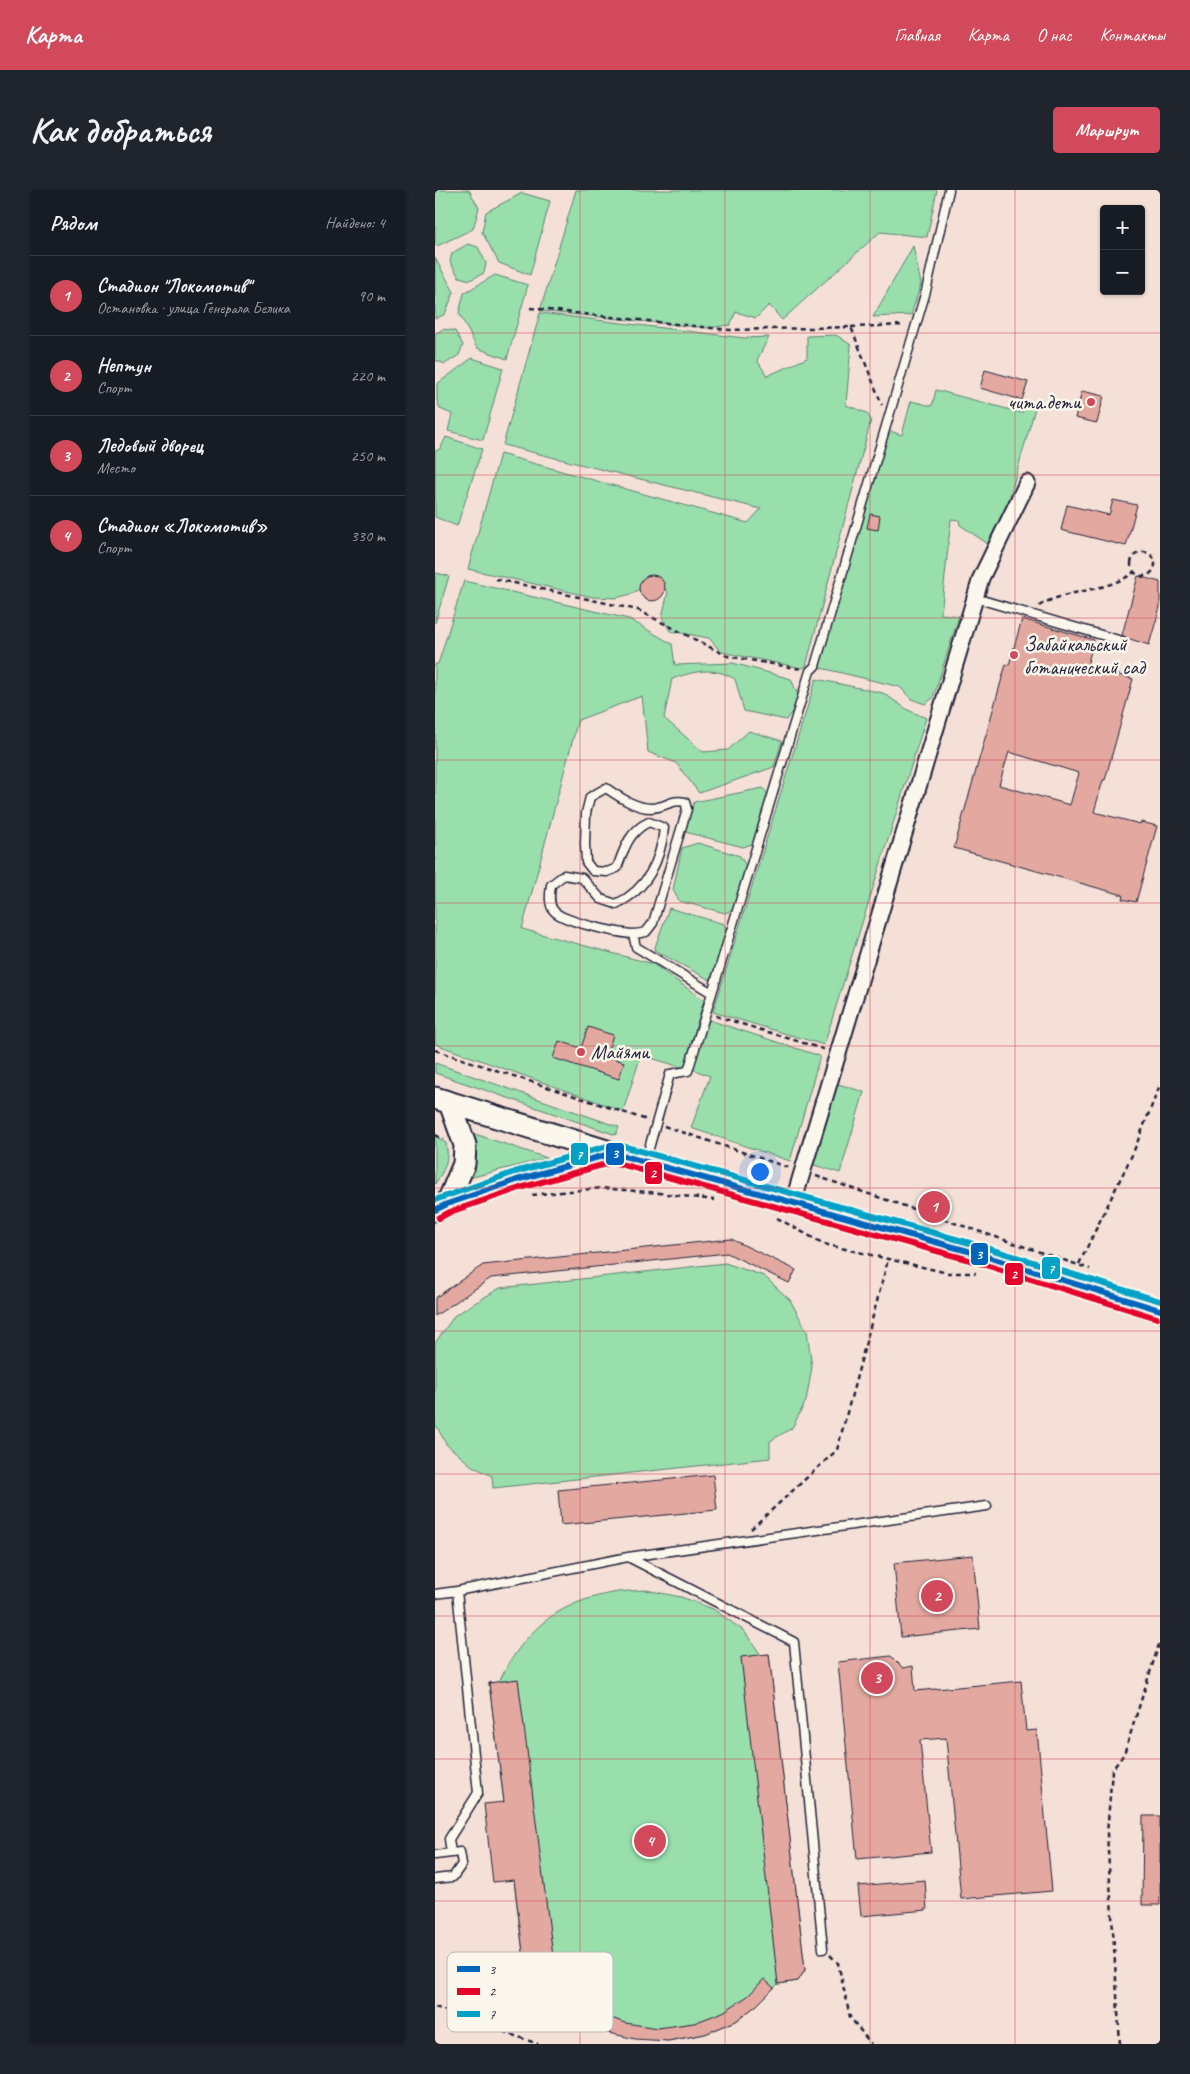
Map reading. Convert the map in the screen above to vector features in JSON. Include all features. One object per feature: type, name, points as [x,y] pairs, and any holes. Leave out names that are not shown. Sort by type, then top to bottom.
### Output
[{"type":"main road","points":[[443,1101],[613,1153],[968,1251],[1160,1310]]},
{"type":"main road","points":[[441,1207],[464,1164],[465,1146],[443,1101]]},
{"type":"main road","points":[[441,1207],[517,1180],[613,1153]]},
{"type":"street","points":[[793,1204],[981,578],[1027,483]]},
{"type":"lane","points":[[645,1161],[670,1074],[688,1072],[810,671],[815,666],[917,324],[949,190]]},
{"type":"lane","points":[[975,598],[1122,641]]},
{"type":"lane","points":[[606,788],[642,807],[657,808],[678,800],[685,802],[687,808],[653,923],[647,932],[633,934],[574,921],[561,916],[553,909],[549,896],[551,885],[564,875],[582,878],[601,899],[616,904],[630,898],[643,886],[655,864],[662,843],[664,828],[649,822],[639,826],[627,842],[617,868],[607,872],[593,871],[586,862],[586,813],[590,796],[606,788]]},
{"type":"lane","points":[[633,934],[636,947],[712,993]]},
{"type":"lane","points":[[435,1594],[628,1557],[987,1506]]},
{"type":"lane","points":[[628,1557],[794,1642],[823,1949]]},
{"type":"lane","points":[[451,1853],[449,1839],[478,1793],[457,1591]]},
{"type":"lane","points":[[435,1855],[460,1852],[462,1864],[453,1877],[435,1879]]},
{"type":"path","points":[[530,308],[730,330],[851,328],[917,324]]},
{"type":"path","points":[[851,328],[883,406]]},
{"type":"path","points":[[1140,552],[1151,555],[1155,562],[1151,573],[1143,576],[1134,572],[1130,564],[1133,556],[1140,552]]},
{"type":"path","points":[[1027,613],[1063,594],[1124,580],[1134,572]]},
{"type":"path","points":[[495,579],[638,610],[727,656],[810,671]]},
{"type":"path","points":[[706,1013],[839,1054]]},
{"type":"path","points":[[435,1050],[1079,1264],[1133,1153],[1160,1085]]},
{"type":"path","points":[[435,1135],[444,1138],[447,1146]]},
{"type":"path","points":[[530,1195],[601,1188],[722,1201]]},
{"type":"path","points":[[769,1215],[779,1218],[824,1244],[947,1273],[977,1273]]},
{"type":"path","points":[[738,1541],[837,1450],[888,1260]]},
{"type":"path","points":[[1120,2044],[1107,1834],[1112,1770],[1124,1754],[1160,1641]]},
{"type":"path","points":[[823,1949],[839,1963],[850,2017],[871,2044]]},
{"type":"path","points":[[435,2007],[447,2011]]},
{"type":"path","points":[[505,2032],[538,2044]]},
{"type":"green space","points":[[435,190],[469,190],[479,208],[473,229],[437,246],[435,245]]},
{"type":"green space","points":[[576,190],[937,190],[927,237],[880,232],[782,320],[769,305],[756,318],[736,312],[730,325],[708,328],[540,311]]},
{"type":"green space","points":[[522,193],[550,201],[530,275],[499,263],[482,232],[486,212]]},
{"type":"green space","points":[[468,244],[478,247],[486,263],[484,273],[470,280],[459,277],[450,262],[452,253]]},
{"type":"green space","points":[[913,246],[921,284],[911,315],[873,317]]},
{"type":"green space","points":[[435,258],[454,292],[445,314],[435,319]]},
{"type":"green space","points":[[495,275],[528,285],[507,359],[477,348],[459,313],[464,293]]},
{"type":"green space","points":[[540,313],[744,338],[769,337],[757,360],[767,376],[807,358],[807,336],[836,335],[851,345],[846,405],[867,413],[871,420],[806,666],[802,668],[721,652],[709,638],[670,631],[662,617],[668,592],[657,579],[631,594],[616,598],[592,597],[468,569],[500,454],[748,523],[761,509],[503,445]]},
{"type":"green space","points":[[443,329],[455,331],[463,345],[459,355],[445,364],[435,360],[435,334]]},
{"type":"green space","points":[[472,358],[503,368],[483,440],[448,431],[452,414],[440,409],[437,400],[437,384]]},
{"type":"green space","points":[[936,390],[1022,413],[1025,402],[1036,405],[1001,527],[991,546],[960,525],[959,520],[951,519],[941,614],[959,616],[933,698],[925,704],[911,699],[900,687],[817,667],[887,430],[902,435],[911,401],[932,406]]},
{"type":"green space","points":[[446,437],[482,449],[457,526],[435,517],[435,451],[440,449]]},
{"type":"green space","points":[[436,573],[449,576],[435,623],[435,575]]},
{"type":"green space","points":[[464,581],[629,619],[672,644],[675,665],[733,663],[791,679],[800,700],[786,720],[744,711],[735,679],[719,672],[696,672],[672,679],[664,718],[703,752],[728,750],[749,731],[782,741],[774,767],[699,793],[676,763],[648,752],[642,696],[578,720],[522,929],[653,964],[704,1000],[684,1068],[641,1055],[623,1111],[435,1044],[435,664],[438,664]]},
{"type":"green space","points":[[816,679],[883,693],[908,710],[926,718],[824,1045],[713,1012]]},
{"type":"green space","points":[[763,788],[769,796],[755,843],[743,847],[685,832],[694,802]]},
{"type":"green space","points":[[698,843],[740,856],[746,866],[735,909],[725,913],[679,901],[673,890],[682,848]]},
{"type":"green space","points":[[669,908],[724,924],[728,935],[710,980],[654,950]]},
{"type":"green space","points":[[709,1020],[820,1056],[790,1161],[691,1128],[710,1076],[692,1069]]},
{"type":"green space","points":[[435,1063],[619,1127],[616,1135],[435,1073]]},
{"type":"green space","points":[[835,1083],[864,1092],[840,1173],[811,1164]]},
{"type":"green space","points":[[469,1132],[547,1158],[461,1180]]},
{"type":"green space","points":[[435,1136],[446,1143],[447,1160],[435,1184]]},
{"type":"green space","points":[[725,1263],[764,1276],[790,1300],[807,1331],[812,1367],[806,1401],[792,1428],[770,1441],[770,1458],[493,1488],[492,1476],[472,1466],[446,1444],[435,1423],[435,1343],[455,1315],[500,1288]]},
{"type":"green space","points":[[646,1590],[681,1597],[713,1609],[744,1631],[761,1655],[769,1654],[805,1970],[798,1981],[778,1984],[757,2005],[736,2021],[705,2034],[668,2041],[605,2032],[613,2032],[613,1952],[523,1952],[489,1683],[499,1682],[518,1649],[529,1636],[555,1614],[588,1599],[616,1592]]},
{"type":"building","points":[[985,370],[1028,382],[1022,400],[980,388]]},
{"type":"building","name":"чита.дети","points":[[1082,391],[1104,396],[1097,423],[1075,418]]},
{"type":"building","points":[[1113,500],[1137,505],[1126,546],[1061,530],[1067,505],[1109,515]]},
{"type":"building","points":[[870,514],[880,516],[878,530],[867,528]]},
{"type":"building","points":[[652,575],[661,579],[665,588],[661,597],[652,601],[643,597],[639,588],[643,579]]},
{"type":"building","points":[[1138,576],[1160,582],[1160,607],[1149,645],[1122,635]]},
{"type":"building","points":[[1022,619],[1094,640],[1087,666],[1133,679],[1105,780],[1103,780],[1094,812],[1140,824],[1141,822],[1157,826],[1136,902],[1122,899],[1123,895],[954,848],[1006,664],[1009,665]],"holes":[[[1009,752],[1079,773],[1070,805],[999,785]]]},
{"type":"building","name":"Майями","points":[[588,1027],[613,1035],[606,1056],[624,1062],[619,1079],[553,1058],[559,1041],[581,1048]]},
{"type":"building","points":[[731,1239],[796,1270],[789,1283],[727,1253],[491,1278],[435,1316],[435,1298],[483,1265]]},
{"type":"building","points":[[713,1475],[717,1510],[561,1525],[558,1490]]},
{"type":"building","points":[[973,1555],[980,1629],[901,1637],[894,1563]]},
{"type":"building","points":[[769,1654],[805,1970],[798,1981],[778,1984],[741,1657]]},
{"type":"building","points":[[891,1656],[903,1668],[913,1666],[915,1691],[1021,1681],[1026,1731],[1037,1730],[1052,1891],[961,1899],[946,1738],[920,1740],[931,1852],[857,1859],[838,1662]]},
{"type":"building","points":[[518,1679],[552,1952],[523,1952],[514,1880],[493,1882],[484,1804],[504,1802],[489,1683]]},
{"type":"building","points":[[1143,1816],[1160,1816],[1160,1905],[1142,1905]]},
{"type":"building","points":[[925,1880],[927,1910],[861,1916],[858,1886]]},
{"type":"building","points":[[764,1979],[774,1988],[757,2005],[736,2021],[705,2034],[668,2041],[635,2039],[605,2032],[613,2032],[613,2019],[625,2023],[658,2028],[694,2023],[723,2012],[748,1996]]},
{"type":"transit line","name":"7","points":[[435,1200],[515,1172],[615,1144],[970,1243],[1160,1301]]},
{"type":"transit line","name":"3","points":[[435,1210],[447,1204],[517,1180],[613,1153],[968,1251],[1160,1310]]},
{"type":"transit line","name":"2","points":[[439,1218],[450,1212],[520,1188],[613,1162],[966,1259],[1157,1318]]},
{"type":"place","name":"чита.дети","points":[[1091,402]]},
{"type":"place","name":"Забайкальский ботанический сад","points":[[1014,655]]},
{"type":"place","name":"Майями","points":[[581,1052]]},
{"type":"place","name":"Стадион \"Локомотив\"","points":[[934,1207]]},
{"type":"place","name":"Нептун","points":[[937,1596]]},
{"type":"place","name":"Ледовый дворец","points":[[877,1678]]},
{"type":"place","name":"Стадион «Локомотив»","points":[[650,1841]]}]
